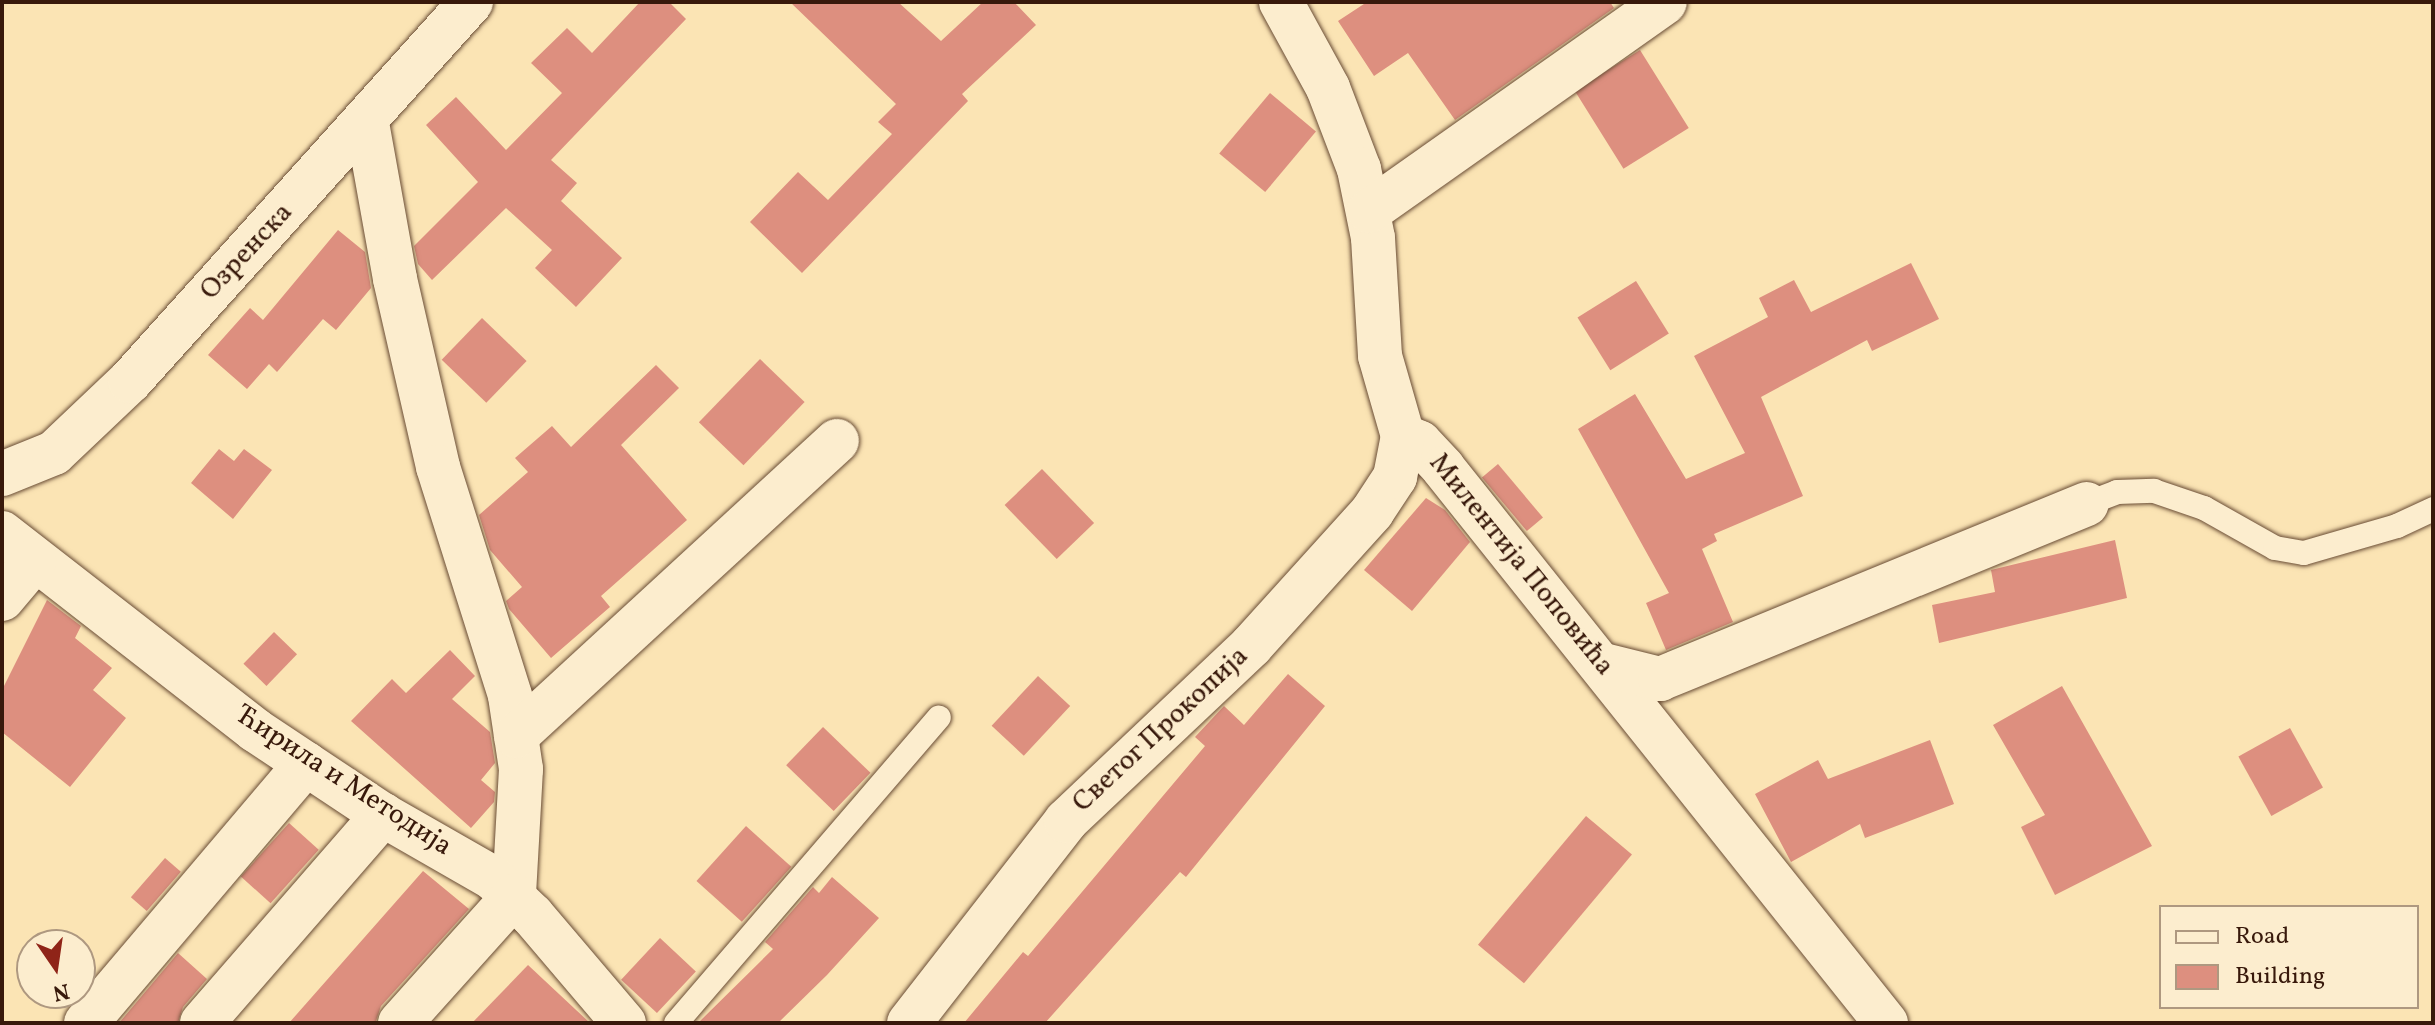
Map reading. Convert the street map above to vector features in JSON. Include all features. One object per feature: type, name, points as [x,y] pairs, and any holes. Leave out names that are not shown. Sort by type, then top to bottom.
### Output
[{"type":"street","name":"Озренска","points":[[2,474],[31,465],[74,437],[367,123],[471,2]]},
{"type":"street","name":"Милентија Поповића","points":[[1281,2],[1339,114],[1369,211],[1380,356],[1403,436],[1432,454],[1604,665],[1886,1023]]},
{"type":"street","points":[[1369,211],[1665,2]]},
{"type":"street","points":[[367,123],[431,436],[451,516],[501,662],[516,736],[521,811],[514,896],[400,1023]]},
{"type":"street","name":"Светог Прокопија","points":[[909,1023],[1066,821],[1251,646],[1372,512],[1395,477],[1403,436]]},
{"type":"street","points":[[516,736],[837,441]]},
{"type":"street","points":[[1604,665],[1660,679],[2086,504]]},
{"type":"street","points":[[2,599],[18,547]]},
{"type":"street","name":"Ћирила и Методија","points":[[18,547],[306,764],[383,815],[460,857],[514,896],[624,1023]]},
{"type":"street","points":[[86,1023],[306,764]]},
{"type":"street","points":[[202,1023],[383,815]]},
{"type":"lane","points":[[2086,504],[2117,492],[2154,491],[2204,508],[2275,548],[2304,553],[2397,526],[2433,509]]},
{"type":"lane","points":[[676,1023],[939,717]]},
{"type":"building","points":[[640,2],[669,2],[686,19],[551,160],[577,183],[561,201],[622,258],[576,307],[535,268],[552,250],[506,208],[432,280],[418,264],[414,246],[478,182],[426,125],[456,97],[506,150],[562,93],[531,63],[567,28],[592,53]]},
{"type":"building","points":[[790,2],[898,2],[941,41],[983,2],[1014,2],[1036,25],[962,94],[968,101],[802,273],[750,222],[798,172],[828,200],[892,134],[878,122],[896,104]]},
{"type":"building","points":[[1367,2],[1610,2],[1614,8],[1455,120],[1408,53],[1374,76],[1338,21]]},
{"type":"building","points":[[1640,50],[1689,128],[1623,169],[1575,91]]},
{"type":"building","points":[[1270,93],[1316,132],[1265,192],[1219,154]]},
{"type":"building","points":[[338,230],[365,252],[371,288],[336,330],[323,319],[277,372],[269,364],[247,389],[208,355],[250,308],[263,320]]},
{"type":"building","points":[[1911,263],[1939,319],[1872,351],[1867,340],[1761,397],[1803,496],[1714,534],[1717,541],[1702,549],[1733,622],[1666,650],[1646,603],[1669,593],[1578,429],[1635,394],[1686,479],[1745,453],[1694,356],[1768,317],[1759,298],[1794,280],[1811,312]]},
{"type":"building","points":[[1636,281],[1669,334],[1610,370],[1577,318]]},
{"type":"building","points":[[482,318],[527,361],[486,403],[442,360]]},
{"type":"building","points":[[760,359],[805,402],[743,465],[699,422]]},
{"type":"building","points":[[656,365],[679,388],[621,445],[687,520],[601,596],[610,607],[551,658],[509,609],[506,601],[522,587],[490,550],[479,515],[528,472],[515,458],[552,426],[571,447]]},
{"type":"building","points":[[219,449],[234,461],[244,449],[272,470],[233,519],[191,483]]},
{"type":"building","points":[[1498,464],[1543,518],[1527,531],[1482,477]]},
{"type":"building","points":[[1042,469],[1094,523],[1057,559],[1005,505]]},
{"type":"building","points":[[1426,498],[1445,510],[1470,542],[1412,611],[1364,570]]},
{"type":"building","points":[[2115,540],[2127,598],[1939,643],[1932,605],[1995,592],[1991,570]]},
{"type":"building","points":[[47,600],[81,626],[75,638],[112,668],[93,690],[126,718],[70,787],[2,732],[2,690]]},
{"type":"building","points":[[274,632],[297,654],[266,686],[243,664]]},
{"type":"building","points":[[450,650],[475,676],[452,699],[490,732],[495,763],[481,780],[495,792],[494,802],[471,828],[351,721],[392,679],[406,693]]},
{"type":"building","points":[[1288,674],[1325,706],[1186,877],[1180,872],[1045,1023],[964,1023],[1023,952],[1028,956],[1205,746],[1195,737],[1224,706],[1244,725]]},
{"type":"building","points":[[1038,676],[1070,706],[1024,756],[992,726]]},
{"type":"building","points":[[2062,686],[2152,846],[2055,895],[2021,827],[2045,815],[1993,725]]},
{"type":"building","points":[[823,727],[870,773],[834,811],[786,765]]},
{"type":"building","points":[[2290,728],[2323,787],[2271,816],[2238,757]]},
{"type":"building","points":[[1930,740],[1954,804],[1865,838],[1860,824],[1791,862],[1755,794],[1818,760],[1828,779]]},
{"type":"building","points":[[1586,816],[1632,855],[1524,983],[1478,945]]},
{"type":"building","points":[[289,823],[319,850],[271,903],[241,877]]},
{"type":"building","points":[[746,826],[791,867],[742,922],[696,881]]},
{"type":"building","points":[[165,858],[181,872],[147,911],[131,897]]},
{"type":"building","points":[[423,871],[469,909],[381,1006],[376,1021],[289,1023]]},
{"type":"building","points":[[832,877],[879,918],[827,975],[778,1023],[698,1023],[773,949],[765,942],[813,887],[819,893]]},
{"type":"building","points":[[660,938],[696,971],[657,1013],[621,980]]},
{"type":"building","points":[[178,953],[207,979],[183,1007],[178,1023],[119,1023]]},
{"type":"building","points":[[528,965],[590,1023],[472,1023]]}]
